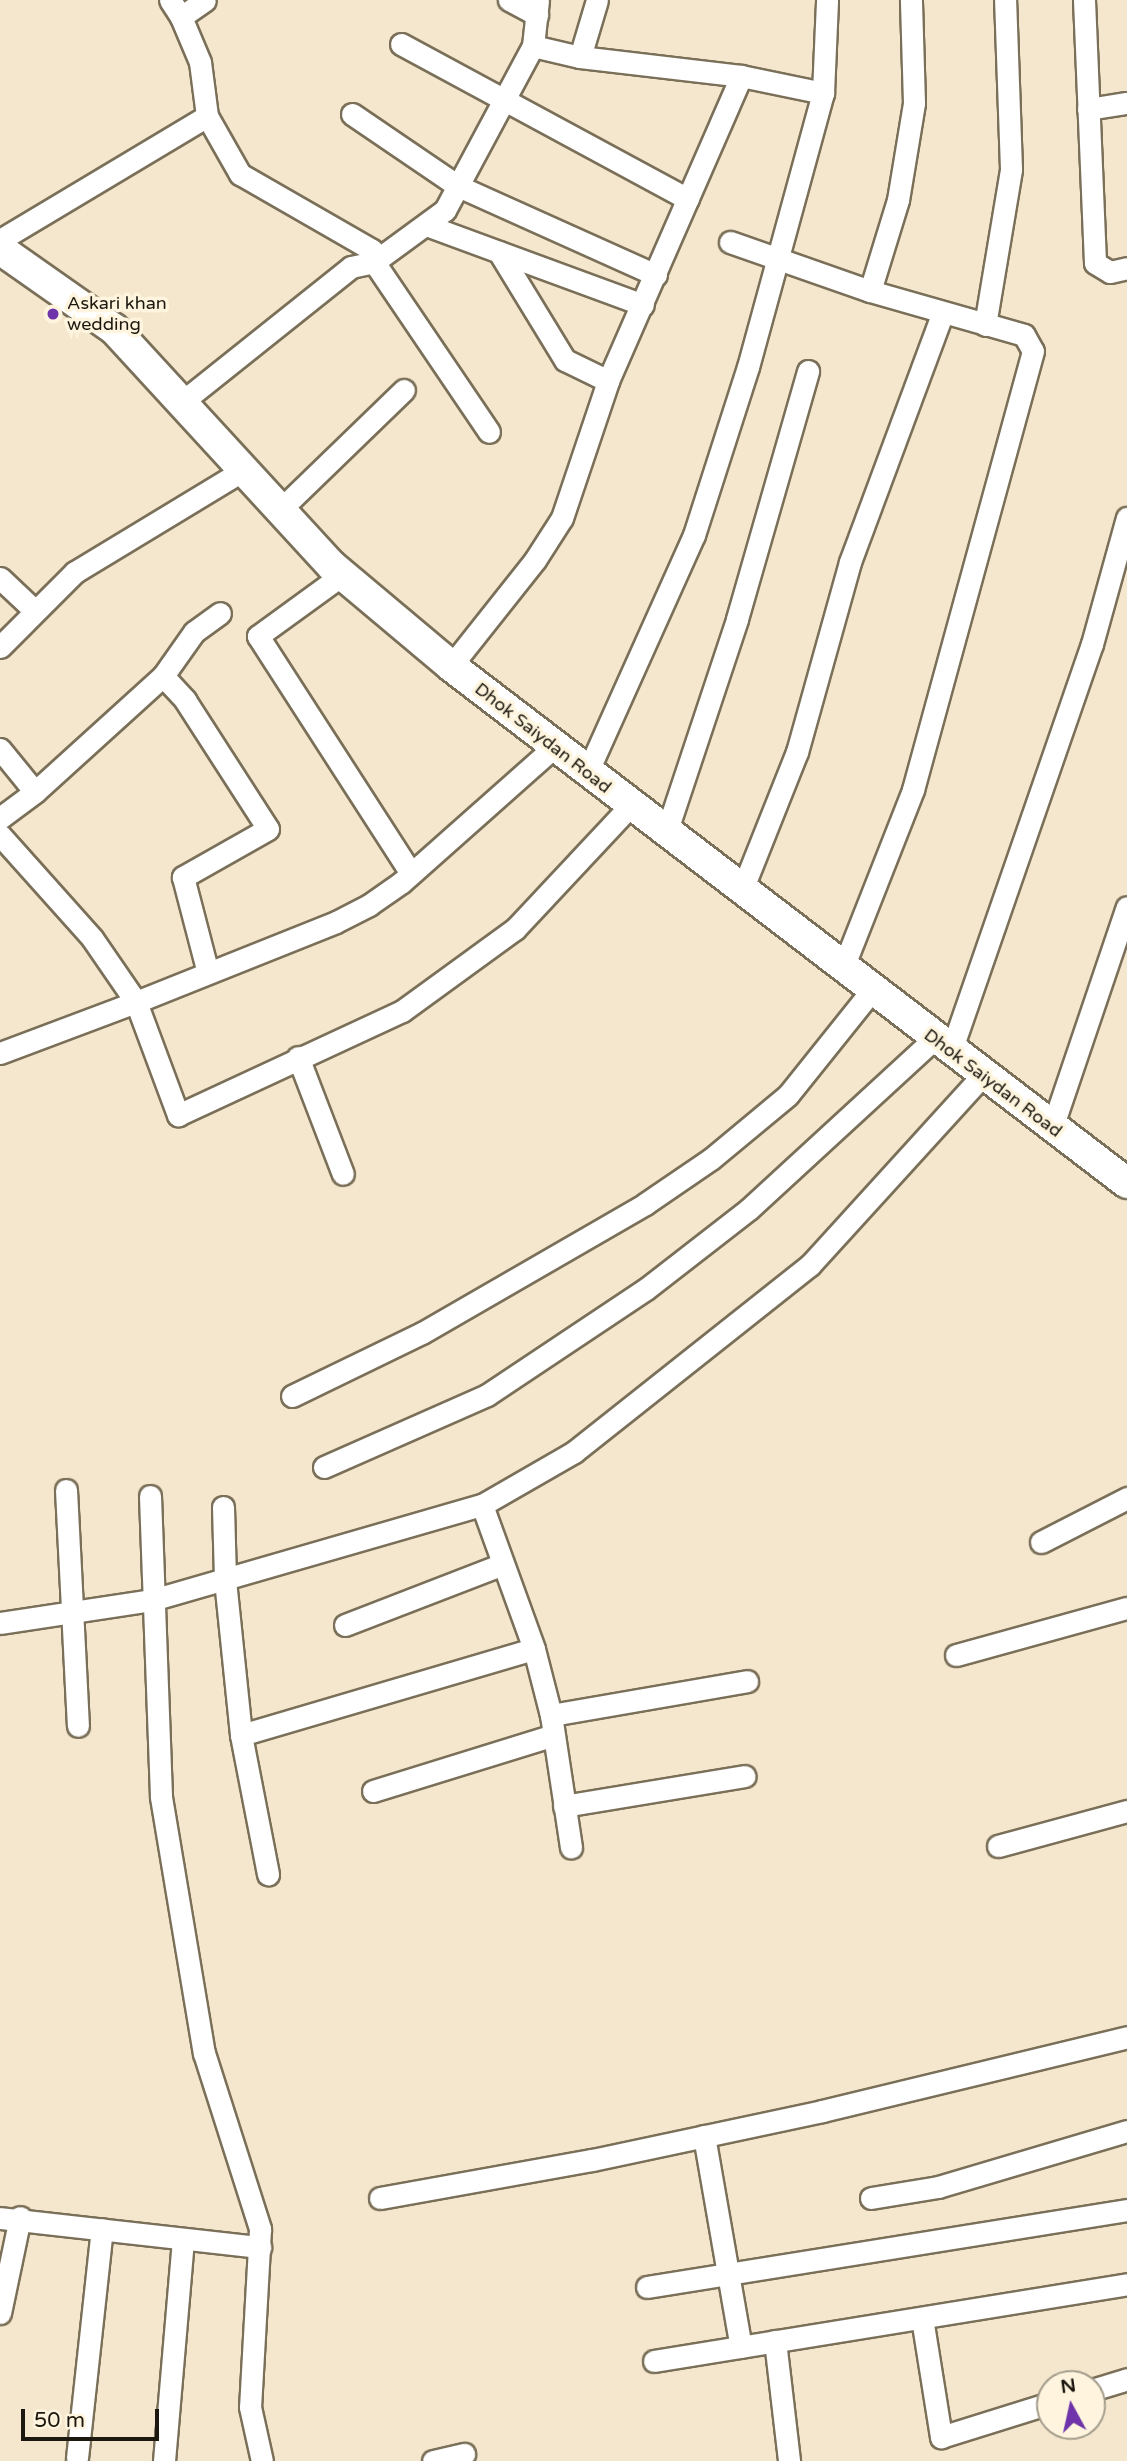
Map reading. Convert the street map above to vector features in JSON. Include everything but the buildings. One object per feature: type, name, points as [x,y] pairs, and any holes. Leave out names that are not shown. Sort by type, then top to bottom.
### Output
[{"type":"main road","name":"Dhok Saiydan Road","points":[[0,248],[114,329],[342,575],[451,666],[587,773],[1127,1183]]},
{"type":"street","points":[[205,0],[176,8],[200,62],[207,116],[240,174],[372,250],[374,262],[489,432]]},
{"type":"street","points":[[182,402],[351,267],[374,262],[445,210],[507,100],[533,46],[538,8],[509,0]]},
{"type":"street","points":[[580,57],[597,0]]},
{"type":"street","points":[[587,773],[694,535],[778,258],[823,93],[827,0]]},
{"type":"street","points":[[870,291],[898,201],[914,103],[911,0]]},
{"type":"street","points":[[985,325],[1011,169],[1006,0]]},
{"type":"street","points":[[1084,0],[1096,264],[1110,272],[1127,268]]},
{"type":"street","points":[[401,44],[688,199]]},
{"type":"street","points":[[533,46],[580,57],[740,76],[823,93]]},
{"type":"street","points":[[451,666],[535,561],[562,518],[608,381],[740,76]]},
{"type":"street","points":[[1088,109],[1127,103]]},
{"type":"street","points":[[352,114],[458,186],[656,275]]},
{"type":"street","points":[[0,240],[207,116]]},
{"type":"street","points":[[426,225],[643,305]]},
{"type":"street","points":[[730,242],[942,314],[1024,335],[1033,351],[913,790],[843,968]]},
{"type":"street","points":[[499,252],[565,360],[608,381]]},
{"type":"street","points":[[742,890],[797,752],[850,562],[942,314]]},
{"type":"street","points":[[666,833],[737,619],[808,371]]},
{"type":"street","points":[[281,509],[404,390]]},
{"type":"street","points":[[0,648],[75,572],[246,469]]},
{"type":"street","points":[[324,1468],[487,1395],[646,1289],[749,1209],[943,1044],[1092,644],[1127,518]]},
{"type":"street","points":[[342,575],[258,636],[411,873]]},
{"type":"street","points":[[0,578],[35,611]]},
{"type":"street","points":[[0,818],[35,792],[163,676],[194,632],[220,613]]},
{"type":"street","points":[[163,676],[185,700],[268,829],[183,877],[208,973]]},
{"type":"street","points":[[0,1054],[336,922],[411,873],[554,747]]},
{"type":"street","points":[[0,749],[35,792]]},
{"type":"street","points":[[0,835],[92,938],[136,1002],[178,1115],[402,1011],[515,929],[631,806]]},
{"type":"street","points":[[1052,1128],[1127,907]]},
{"type":"street","points":[[292,1396],[422,1333],[645,1204],[711,1159],[788,1095],[872,990]]},
{"type":"street","points":[[298,1057],[343,1174]]},
{"type":"street","points":[[0,1623],[74,1615],[152,1600],[482,1505],[574,1452],[669,1382],[810,1265],[983,1075]]},
{"type":"street","points":[[66,1490],[78,1726]]},
{"type":"street","points":[[150,1496],[161,1797],[204,2053],[260,2229],[250,2407],[262,2461]]},
{"type":"street","points":[[1041,1542],[1127,1498]]},
{"type":"street","points":[[482,1505],[534,1649],[552,1725],[571,1847]]},
{"type":"street","points":[[223,1507],[225,1580],[241,1734],[268,1874]]},
{"type":"street","points":[[345,1625],[503,1564]]},
{"type":"street","points":[[956,1655],[1127,1608]]},
{"type":"street","points":[[241,1734],[534,1649]]},
{"type":"street","points":[[373,1791],[552,1725],[747,1681]]},
{"type":"street","points":[[564,1806],[745,1776]]},
{"type":"street","points":[[998,1846],[1127,1811]]},
{"type":"street","points":[[380,2198],[704,2136],[1127,2037]]},
{"type":"street","points":[[871,2198],[938,2187],[1127,2131]]},
{"type":"street","points":[[704,2136],[741,2347]]},
{"type":"street","points":[[647,2287],[1127,2210]]},
{"type":"street","points":[[1,2299],[10,2218],[183,2241],[260,2247]]},
{"type":"street","points":[[77,2458],[102,2230]]},
{"type":"street","points":[[164,2461],[183,2241]]},
{"type":"street","points":[[654,2361],[1127,2284]]},
{"type":"street","points":[[922,2318],[941,2437],[1036,2407]]},
{"type":"street","points":[[775,2342],[789,2461]]},
{"type":"street","points":[[1106,2386],[1127,2379]]},
{"type":"street","points":[[433,2461],[464,2454]]},
{"type":"place","name":"Askari khan wedding","points":[[53,314]]}]
